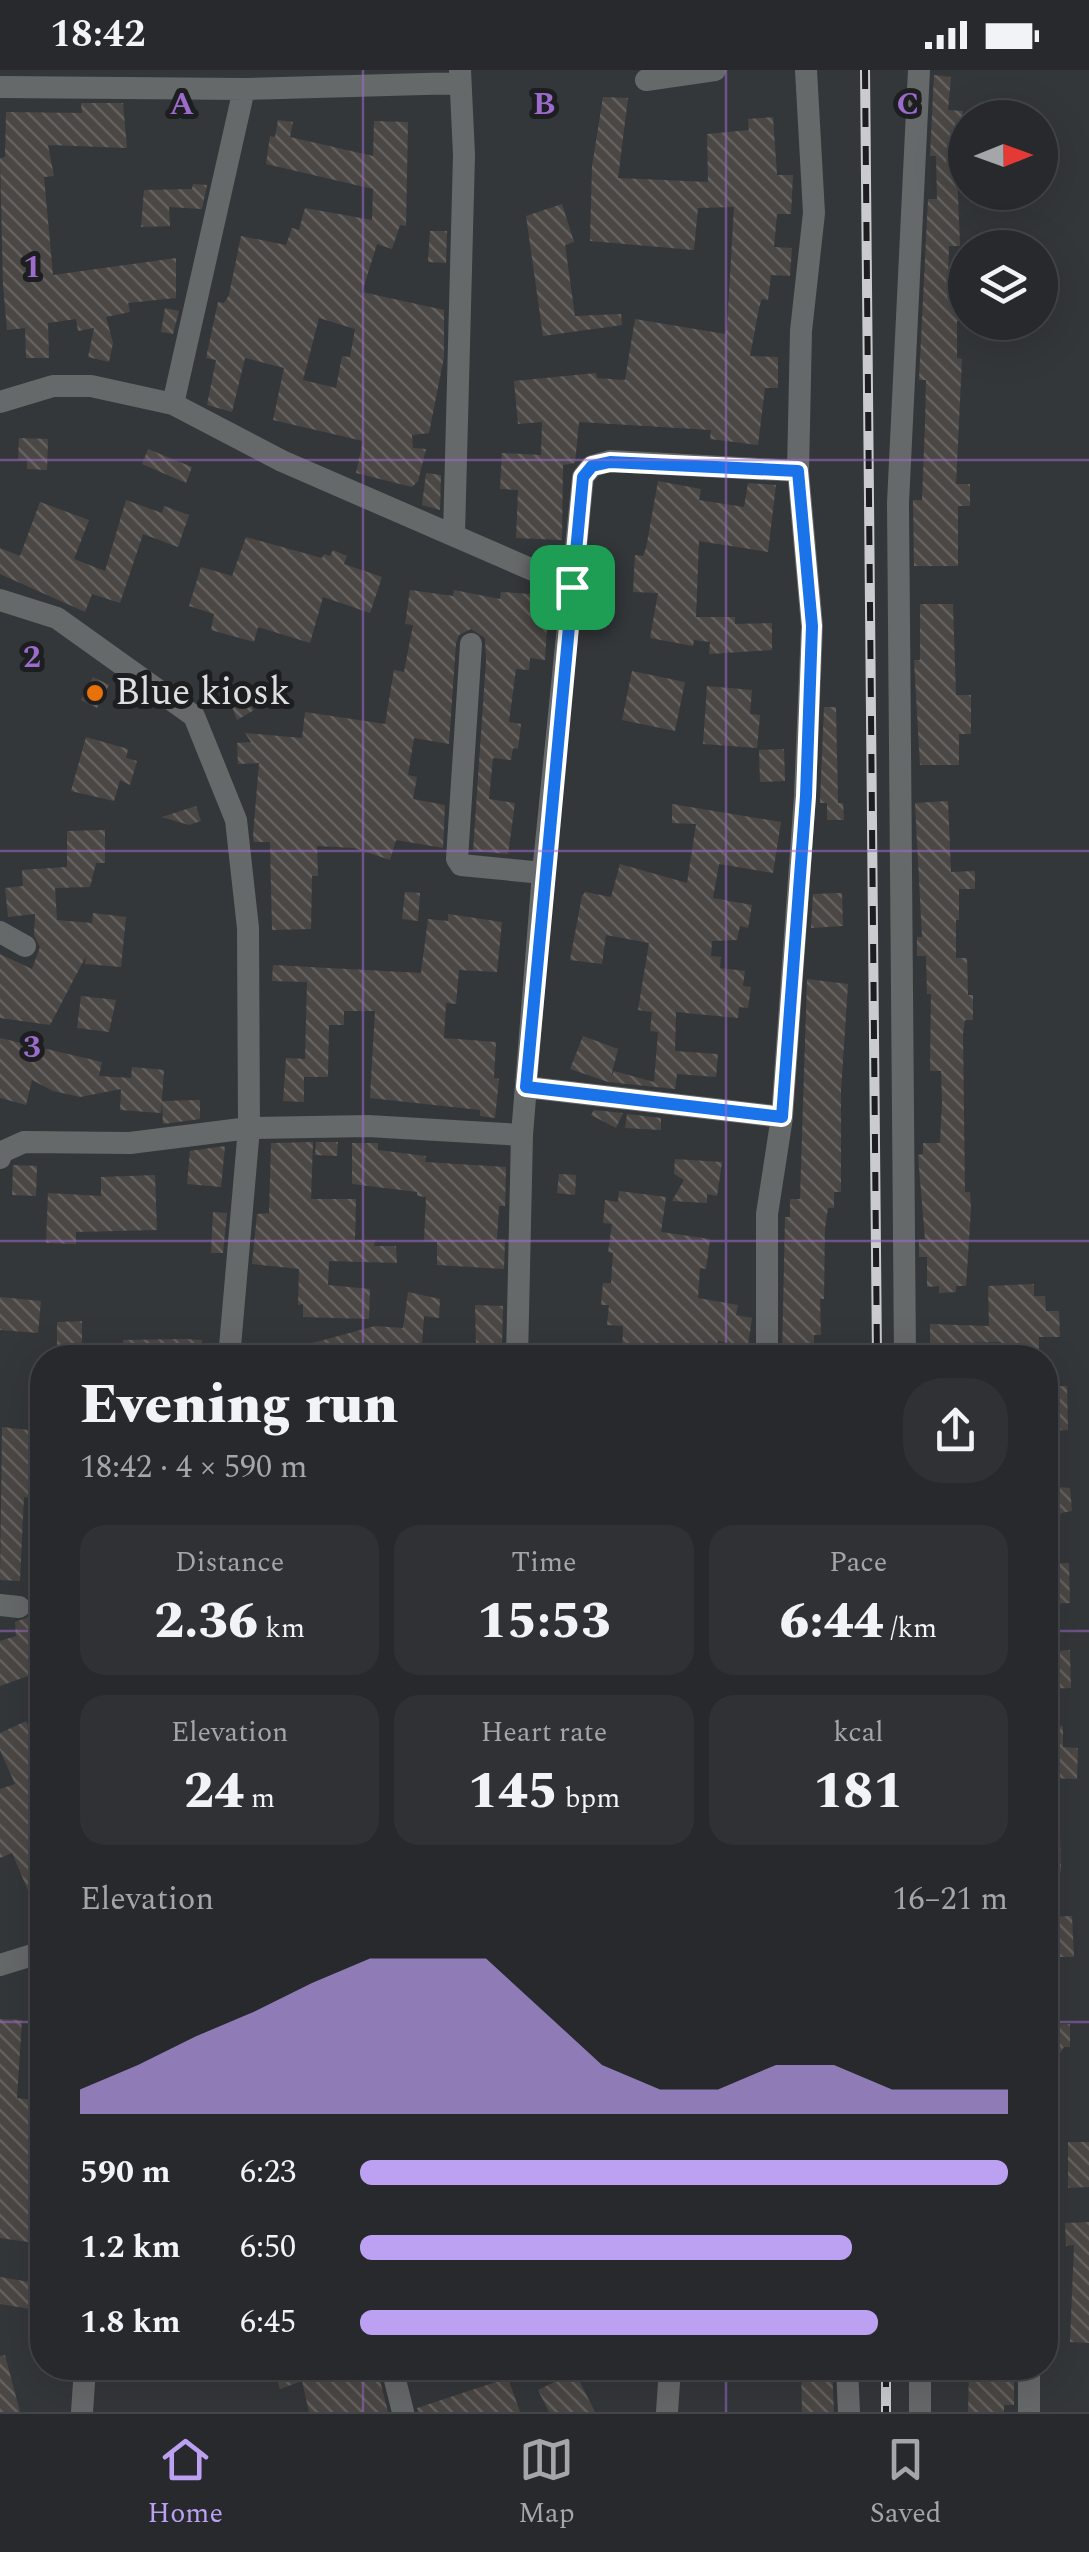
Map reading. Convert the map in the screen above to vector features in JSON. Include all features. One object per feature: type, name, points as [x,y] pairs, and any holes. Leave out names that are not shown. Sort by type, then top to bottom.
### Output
[{"type":"street","points":[[646,80],[714,70]]},
{"type":"street","points":[[767,1345],[768,1214],[782,1117],[806,796],[812,626],[798,471],[800,331],[814,213],[806,70]]},
{"type":"street","points":[[906,1345],[898,504],[918,70]]},
{"type":"street","points":[[0,87],[244,89],[460,77],[464,155],[454,534]]},
{"type":"street","points":[[173,404],[244,89]]},
{"type":"street","points":[[0,402],[53,386],[91,386],[173,404],[282,461],[572,587]]},
{"type":"street","points":[[517,1345],[522,1135],[542,872],[583,477],[592,466],[610,462],[798,471]]},
{"type":"street","points":[[0,600],[57,618],[194,716],[236,820],[248,928],[249,1128],[230,1345]]},
{"type":"street","points":[[472,644],[456,859],[460,864],[542,872]]},
{"type":"street","points":[[0,932],[25,946]]},
{"type":"street","points":[[526,1087],[782,1117]]},
{"type":"street","points":[[0,1158],[2,1152],[24,1142],[130,1143],[249,1128],[368,1126],[522,1135]]},
{"type":"street","points":[[0,1965],[30,1956]]},
{"type":"street","points":[[82,2412],[85,2380]]},
{"type":"street","points":[[395,2380],[403,2412]]},
{"type":"street","points":[[667,2412],[669,2380]]},
{"type":"street","points":[[847,2380],[850,2412]]},
{"type":"street","points":[[920,2380],[920,2412]]},
{"type":"street","points":[[1029,2380],[1029,2412]]},
{"type":"building","points":[[934,75],[951,77],[948,210],[959,210],[959,230],[948,230],[948,340],[957,340],[957,358],[962,359],[956,484],[970,484],[970,506],[958,506],[958,566],[914,566],[913,500],[922,500],[925,424],[926,380],[919,380],[928,199],[937,199],[936,156],[930,156]]},
{"type":"building","points":[[603,97],[628,98],[618,178],[708,182],[707,134],[749,130],[748,119],[773,117],[777,175],[793,175],[791,214],[777,214],[774,247],[792,248],[790,276],[771,275],[768,300],[762,299],[759,308],[750,356],[778,357],[778,388],[765,388],[758,445],[710,439],[711,430],[579,422],[575,463],[563,465],[562,540],[516,538],[518,490],[500,489],[502,453],[541,455],[542,422],[518,424],[514,381],[596,373],[597,378],[625,380],[635,319],[725,334],[727,328],[734,207],[698,208],[694,250],[590,241],[592,166]]},
{"type":"building","points":[[81,103],[123,103],[127,148],[48,145],[54,176],[44,177],[53,275],[176,258],[176,298],[128,303],[130,312],[106,317],[113,343],[109,362],[88,357],[94,328],[78,331],[76,319],[48,323],[49,358],[26,358],[25,328],[7,330],[3,285],[0,158],[5,157],[6,112],[82,113]]},
{"type":"building","points":[[278,120],[293,122],[290,137],[373,156],[374,121],[408,122],[406,226],[400,225],[392,249],[377,244],[362,292],[444,310],[444,357],[429,433],[412,435],[413,448],[426,449],[418,481],[412,487],[356,473],[363,441],[273,420],[284,368],[245,358],[232,412],[207,405],[216,360],[206,358],[218,302],[224,303],[229,295],[241,236],[286,245],[292,228],[299,230],[305,208],[372,220],[373,189],[266,164],[270,136],[275,137]],"holes":[[[319,318],[355,329],[350,357],[342,356],[336,388],[303,380]]]},
{"type":"building","points":[[193,184],[207,185],[202,209],[169,207],[170,226],[141,227],[144,190],[192,189]]},
{"type":"building","points":[[562,204],[574,242],[565,245],[575,316],[621,314],[622,325],[543,336],[526,216]]},
{"type":"building","points":[[430,231],[447,231],[446,263],[428,262]]},
{"type":"building","points":[[165,308],[179,311],[173,334],[161,332]]},
{"type":"building","points":[[19,438],[48,439],[47,470],[27,469],[27,460],[18,460]]},
{"type":"building","points":[[148,449],[192,467],[186,483],[142,464]]},
{"type":"building","points":[[426,473],[441,475],[440,510],[422,505]]},
{"type":"building","points":[[658,481],[701,489],[699,500],[744,507],[748,483],[776,485],[768,552],[699,541],[696,617],[735,617],[735,624],[772,623],[772,650],[709,654],[710,642],[694,640],[693,646],[650,638],[658,593],[633,592],[635,555],[643,556],[646,548]]},
{"type":"building","points":[[126,500],[162,513],[164,506],[189,515],[178,547],[143,534],[120,603],[92,594],[85,612],[0,574],[0,548],[20,556],[40,502],[89,520],[74,559],[105,571]]},
{"type":"building","points":[[246,537],[322,558],[324,554],[330,556],[333,550],[347,556],[344,564],[382,577],[370,613],[323,597],[310,643],[258,627],[254,642],[211,630],[214,614],[189,606],[201,567],[232,576]]},
{"type":"building","points":[[410,590],[453,596],[454,590],[500,599],[501,592],[549,595],[545,660],[530,658],[529,670],[516,669],[509,722],[521,724],[518,749],[513,748],[511,760],[493,758],[489,799],[515,803],[508,854],[473,851],[486,661],[485,638],[471,629],[459,635],[456,643],[449,744],[414,738],[408,775],[417,777],[413,799],[445,805],[443,848],[396,840],[390,860],[354,848],[317,846],[318,876],[312,876],[311,929],[272,930],[270,842],[254,842],[253,836],[259,763],[238,764],[237,743],[251,742],[245,733],[302,738],[305,712],[385,724],[394,670],[404,672],[413,625],[405,624]]},
{"type":"building","points":[[920,604],[953,604],[956,695],[971,695],[971,734],[959,734],[959,765],[920,765],[914,660],[920,660]]},
{"type":"building","points":[[632,671],[685,682],[675,731],[622,720]]},
{"type":"building","name":"Blue kiosk","points":[[93,677],[109,685],[97,708],[81,700]]},
{"type":"building","points":[[707,686],[752,690],[750,714],[760,715],[757,748],[703,744]]},
{"type":"building","points":[[240,687],[254,710],[237,720],[225,689]]},
{"type":"building","points":[[824,707],[836,707],[838,803],[820,803]]},
{"type":"building","points":[[86,737],[128,749],[126,758],[137,761],[130,785],[120,780],[114,801],[71,791]]},
{"type":"building","points":[[784,749],[785,781],[760,782],[759,750]]},
{"type":"building","points":[[948,801],[951,872],[975,871],[975,889],[959,889],[956,920],[956,958],[967,958],[968,995],[973,995],[973,1020],[965,1020],[963,1034],[965,1192],[970,1192],[971,1209],[966,1286],[956,1286],[956,1292],[939,1293],[939,1286],[927,1287],[927,1257],[919,1257],[919,1239],[925,1239],[918,1155],[923,1154],[923,1143],[940,1143],[942,1102],[941,1071],[930,1071],[931,994],[927,994],[926,956],[917,956],[917,937],[922,937],[915,803]]},
{"type":"building","points":[[827,803],[843,803],[844,820],[827,820]]},
{"type":"building","points":[[672,804],[781,822],[773,873],[719,864],[713,898],[752,905],[748,928],[740,926],[737,940],[712,941],[711,956],[721,957],[720,968],[745,971],[743,986],[751,987],[748,1008],[739,1007],[738,1018],[676,1012],[675,1051],[718,1054],[716,1077],[677,1074],[675,1089],[608,1082],[570,1069],[583,1036],[618,1049],[611,1077],[614,1071],[654,1082],[658,1032],[650,1031],[652,1012],[638,1010],[649,943],[606,935],[602,964],[570,960],[582,896],[585,892],[611,897],[620,864],[687,883],[696,824],[672,823]]},
{"type":"building","points":[[196,806],[201,821],[189,825],[162,817]]},
{"type":"building","points":[[105,830],[105,863],[96,863],[90,887],[55,888],[57,920],[92,923],[93,913],[126,917],[121,967],[85,964],[86,956],[50,1025],[0,1018],[0,954],[32,969],[40,947],[34,935],[35,914],[8,917],[5,888],[23,886],[22,870],[67,867],[67,831]]},
{"type":"building","points":[[405,892],[420,893],[418,921],[402,919]]},
{"type":"building","points":[[842,893],[843,926],[811,928],[813,894]]},
{"type":"building","points":[[448,914],[502,922],[497,972],[459,970],[456,1004],[446,1003],[444,1038],[496,1042],[494,1078],[499,1079],[495,1118],[480,1116],[480,1110],[370,1098],[375,1011],[344,1011],[344,1025],[329,1025],[328,1077],[304,1077],[304,1102],[283,1101],[286,1058],[305,1059],[307,982],[272,981],[273,965],[421,973],[428,919],[448,921]]},
{"type":"building","points":[[807,979],[848,984],[841,1091],[841,1192],[834,1192],[834,1208],[828,1208],[825,1228],[821,1335],[814,1335],[814,1345],[782,1345],[785,1217],[790,1217],[790,1199],[800,1199]]},
{"type":"building","points":[[81,996],[116,1000],[109,1032],[77,1028]]},
{"type":"building","points":[[0,1038],[102,1062],[99,1076],[131,1078],[132,1067],[164,1070],[161,1113],[120,1110],[121,1089],[80,1097],[53,1091],[32,1080],[26,1105],[0,1098]]},
{"type":"building","points":[[200,1100],[200,1119],[163,1124],[162,1101]]},
{"type":"building","points":[[594,1110],[623,1113],[616,1128],[591,1115]]},
{"type":"building","points":[[627,1114],[661,1118],[661,1130],[625,1128]]},
{"type":"building","points":[[313,1142],[311,1199],[356,1199],[355,1240],[375,1240],[374,1246],[396,1246],[397,1263],[329,1261],[328,1285],[370,1289],[369,1319],[303,1317],[303,1304],[298,1305],[299,1269],[252,1264],[257,1214],[269,1213],[271,1143]]},
{"type":"building","points":[[316,1142],[338,1142],[337,1156],[315,1155]]},
{"type":"building","points":[[352,1143],[378,1143],[378,1150],[426,1156],[425,1162],[506,1167],[505,1206],[499,1206],[497,1239],[505,1239],[504,1269],[437,1265],[437,1242],[424,1241],[426,1197],[417,1196],[417,1192],[352,1184]]},
{"type":"building","points":[[225,1146],[221,1187],[187,1184],[190,1151]]},
{"type":"building","points":[[675,1159],[722,1162],[717,1196],[707,1194],[707,1203],[672,1201],[684,1180],[674,1174]]},
{"type":"building","points":[[13,1165],[37,1166],[36,1196],[12,1195]]},
{"type":"building","points":[[559,1174],[576,1175],[575,1195],[557,1193]]},
{"type":"building","points":[[155,1175],[157,1230],[76,1232],[76,1244],[46,1243],[48,1193],[101,1196],[101,1177]]},
{"type":"building","points":[[619,1191],[666,1197],[661,1232],[710,1239],[706,1269],[700,1268],[698,1298],[738,1305],[736,1315],[752,1318],[748,1345],[718,1341],[717,1345],[622,1345],[623,1326],[607,1325],[609,1305],[601,1305],[603,1283],[611,1283],[613,1253],[608,1252],[612,1224],[603,1223],[605,1200],[618,1202]]},
{"type":"building","points":[[213,1212],[227,1213],[223,1253],[211,1253]]},
{"type":"building","points":[[1034,1284],[1034,1296],[1045,1296],[1046,1311],[1059,1311],[1060,1337],[1039,1337],[1039,1345],[930,1344],[930,1324],[989,1326],[988,1286]]},
{"type":"building","points":[[408,1292],[440,1299],[439,1318],[424,1316],[422,1345],[309,1345],[375,1326],[403,1328]]},
{"type":"building","points":[[0,1297],[41,1301],[38,1333],[0,1330]]},
{"type":"building","points":[[475,1305],[503,1306],[502,1345],[476,1345]]},
{"type":"building","points":[[82,1321],[82,1345],[57,1345],[57,1322]]},
{"type":"building","points":[[123,1340],[202,1340],[202,1345],[123,1345]]},
{"type":"building","points":[[1058,1386],[1067,1386],[1068,1430],[1058,1430]]},
{"type":"building","points":[[2,1427],[30,1430],[30,1498],[24,1497],[20,1581],[0,1580]]},
{"type":"building","points":[[1058,1487],[1070,1488],[1072,1511],[1061,1513],[1058,1523]]},
{"type":"building","points":[[1058,1563],[1069,1563],[1070,1603],[1058,1604]]},
{"type":"building","points":[[30,1616],[30,1675],[0,1686],[0,1641],[16,1636],[15,1622]]},
{"type":"building","points":[[1070,1650],[1071,1688],[1058,1688],[1058,1651]]},
{"type":"building","points":[[26,1721],[30,1730],[30,1895],[12,1853],[0,1858],[0,1789],[15,1784],[0,1750],[0,1733]]},
{"type":"building","points":[[1058,1726],[1063,1726],[1063,1747],[1078,1748],[1077,1779],[1058,1778]]},
{"type":"building","points":[[1058,1799],[1059,1799],[1058,1872]]},
{"type":"building","points":[[1072,1916],[1074,1957],[1058,1957],[1058,1917]]},
{"type":"building","points":[[0,2019],[22,2020],[17,2098],[30,2100],[30,2242],[0,2238]]},
{"type":"building","points":[[1058,2024],[1070,2024],[1070,2047],[1064,2047],[1058,2056]]},
{"type":"building","points":[[1068,2142],[1089,2142],[1089,2187],[1068,2188]]},
{"type":"building","points":[[1089,2222],[1089,2343],[1070,2342],[1074,2245],[1066,2246],[1065,2223]]},
{"type":"building","points":[[0,2277],[30,2282],[30,2309],[0,2304]]},
{"type":"building","points":[[5,2355],[20,2412],[0,2412],[0,2356]]},
{"type":"building","points":[[277,2380],[380,2380],[388,2412],[309,2412],[302,2381],[280,2389]]},
{"type":"building","points":[[509,2380],[520,2412],[418,2412],[417,2408]]},
{"type":"building","points":[[559,2380],[579,2380],[595,2412],[549,2412],[538,2390]]},
{"type":"building","points":[[801,2380],[833,2380],[834,2412],[802,2412]]},
{"type":"building","points":[[969,2380],[1014,2382],[1014,2405],[1004,2405],[1004,2412],[968,2412]]},
{"type":"railway","points":[[865,70],[877,1345]]},
{"type":"railway","points":[[886,2380],[886,2412]]},
{"type":"place","name":"Blue kiosk","points":[[95,693]]},
{"type":"route","points":[[610,462],[798,471],[812,626],[806,796],[782,1117],[526,1087],[542,872],[572,587],[583,477],[592,466],[610,462]]}]
